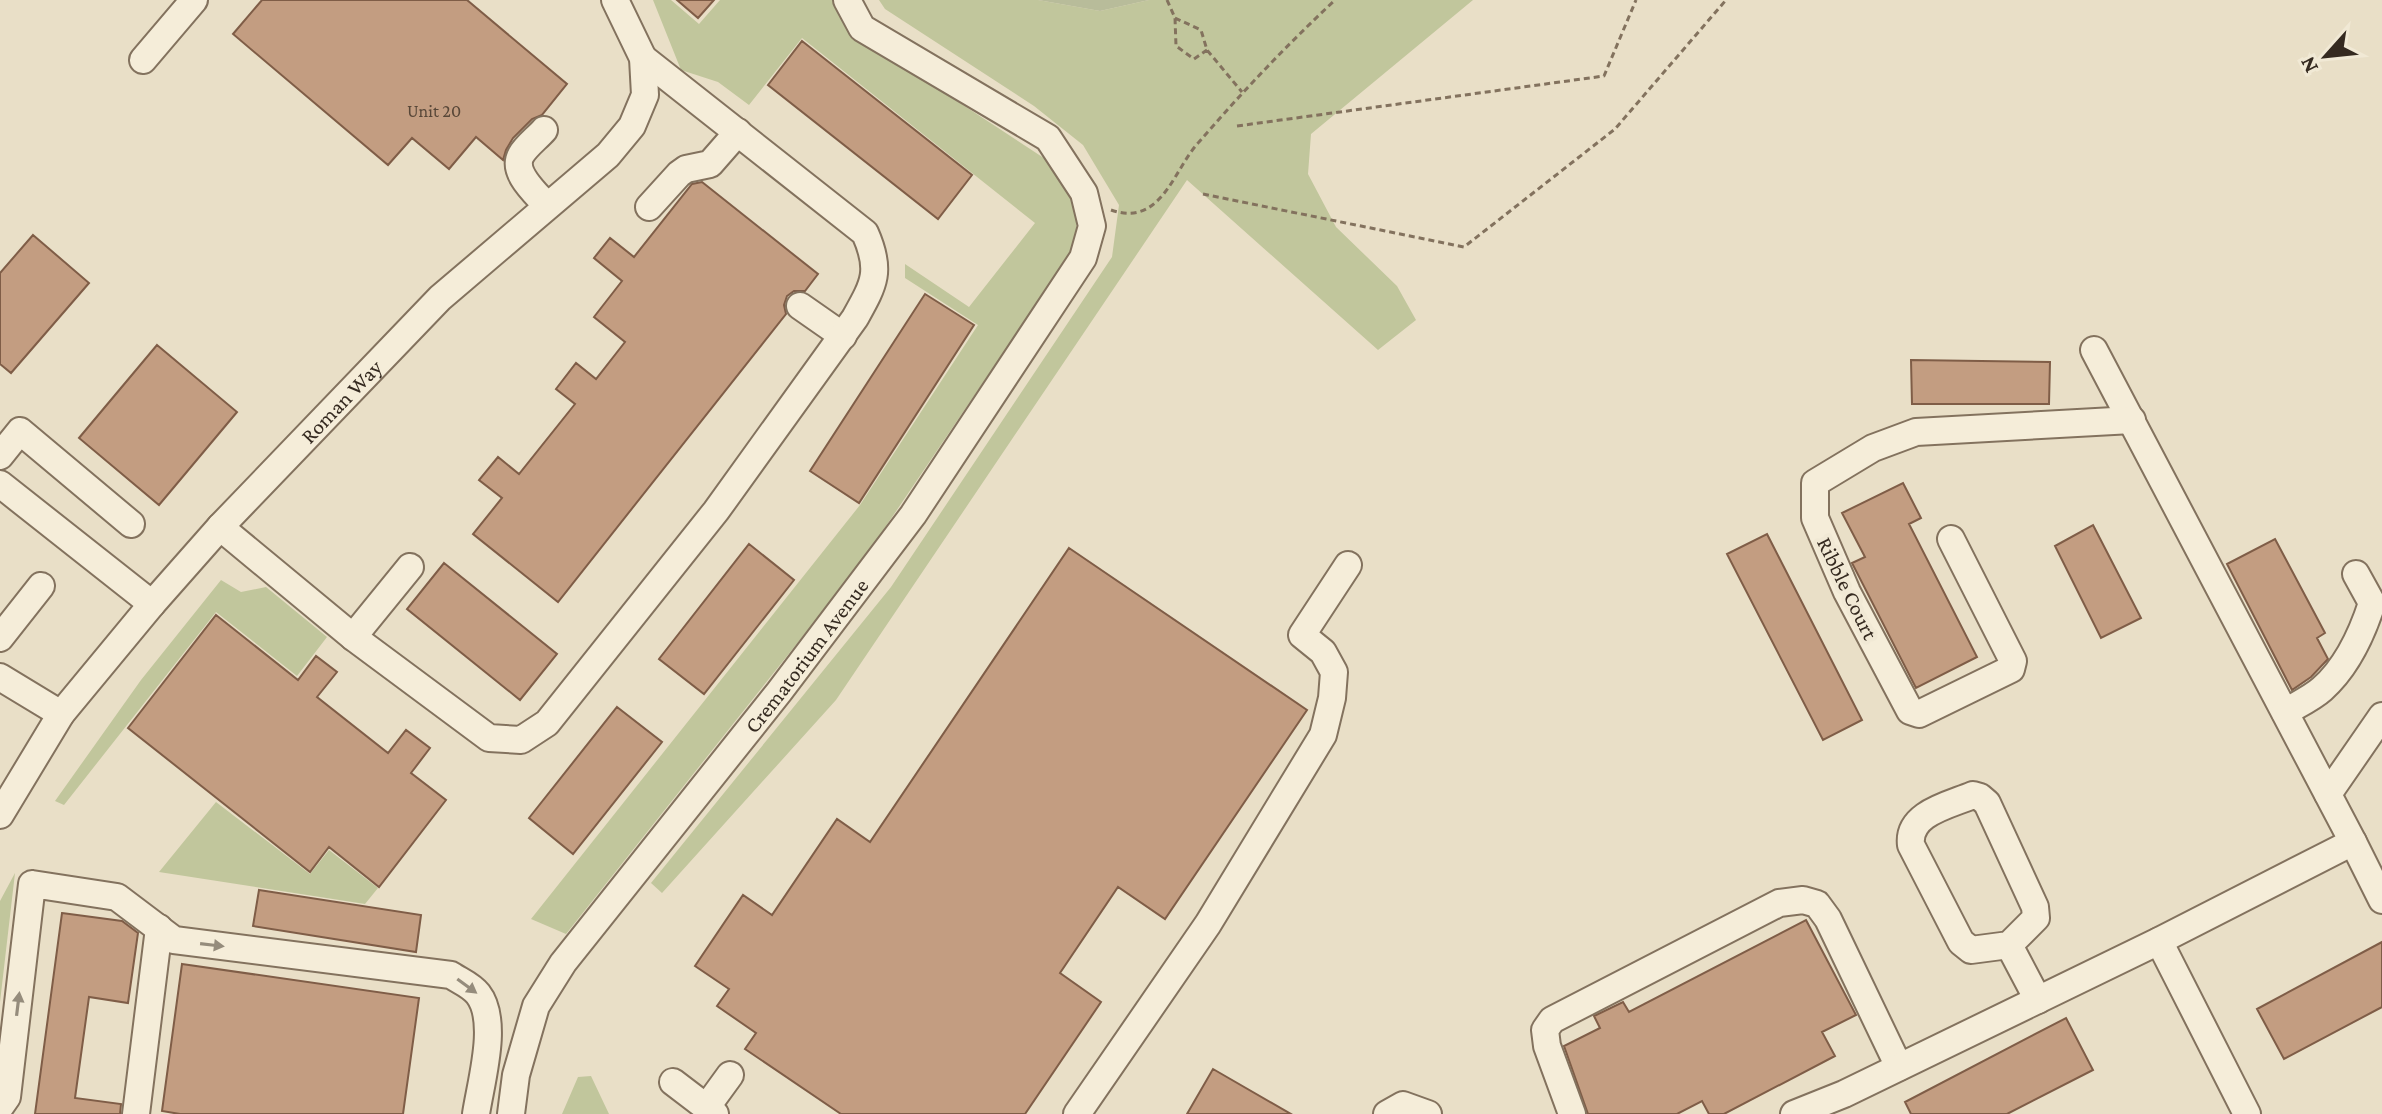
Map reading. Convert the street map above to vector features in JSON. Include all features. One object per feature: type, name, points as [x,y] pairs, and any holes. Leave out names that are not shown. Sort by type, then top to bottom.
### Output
[{"type":"lane","points":[[143,60],[194,0]]},
{"type":"lane","name":"Roman Way","points":[[0,815],[61,714],[220,527],[440,298],[608,155],[632,126],[645,95],[643,58],[615,0]]},
{"type":"lane","points":[[847,0],[862,28],[1048,138],[1084,193]]},
{"type":"lane","points":[[220,527],[353,637],[489,738],[521,740],[547,723],[706,524],[843,336],[873,287],[876,269],[874,254],[865,233],[643,58]]},
{"type":"lane","points":[[544,130],[523,152],[519,167],[547,206]]},
{"type":"lane","points":[[649,207],[686,169],[710,164],[738,132]]},
{"type":"lane","name":"Crematorium Avenue","points":[[511,1114],[516,1075],[536,1006],[563,963],[779,692],[913,515],[1083,258],[1092,226],[1084,193]]},
{"type":"lane","points":[[800,306],[843,336]]},
{"type":"lane","points":[[2094,350],[2382,900]]},
{"type":"lane","name":"Ribble Court","points":[[1951,539],[2013,661],[2011,669],[1919,714],[1910,711],[1847,592],[1815,518],[1815,483],[1873,448],[1916,432],[2132,420]]},
{"type":"lane","points":[[0,456],[20,431],[131,524]]},
{"type":"lane","points":[[0,484],[152,604]]},
{"type":"lane","points":[[1077,1114],[1208,924],[1323,735],[1332,698],[1334,672],[1323,652],[1302,635],[1348,565]]},
{"type":"lane","points":[[353,637],[410,567]]},
{"type":"lane","points":[[2285,712],[2321,690],[2347,661],[2372,603],[2356,574]]},
{"type":"lane","points":[[0,638],[41,586]]},
{"type":"lane","points":[[0,677],[61,714]]},
{"type":"lane","points":[[2328,794],[2382,716]]},
{"type":"lane","points":[[1973,795],[1987,803],[2035,907],[2036,918],[2009,945],[1971,950],[1961,942],[1911,845],[1910,836],[1920,818],[1973,795]]},
{"type":"lane","points":[[1794,1114],[1844,1094],[2038,1000],[2353,842]]},
{"type":"lane","points":[[0,1107],[7,1097],[32,884],[117,897],[174,940],[451,975],[478,994],[489,1025],[476,1114]]},
{"type":"lane","points":[[1572,1114],[1547,1046],[1545,1030],[1552,1020],[1779,903],[1803,900],[1817,904],[1828,919],[1899,1067]]},
{"type":"lane","points":[[136,1114],[159,928]]},
{"type":"lane","points":[[2159,941],[2247,1114]]},
{"type":"lane","points":[[2009,945],[2038,1000]]},
{"type":"lane","points":[[673,1082],[711,1111],[730,1075]]},
{"type":"lane","points":[[1387,1114],[1403,1105],[1428,1114]]},
{"type":"path","points":[[1167,0],[1175,18],[1176,46],[1194,59],[1207,50]]},
{"type":"path","points":[[1084,193],[1122,214],[1141,213],[1159,201],[1195,145],[1272,60],[1335,0]]},
{"type":"path","points":[[1237,126],[1604,76],[1636,0]]},
{"type":"path","points":[[1203,194],[1464,247],[1615,129],[1726,0]]},
{"type":"path","points":[[1175,18],[1201,30],[1207,50],[1242,93]]},
{"type":"green space","points":[[653,0],[671,0],[699,24],[720,0],[836,0],[853,33],[1056,166],[1079,207],[1074,248],[861,563],[566,934],[531,919],[860,505],[978,325],[905,278],[905,264],[969,307],[1035,223],[802,38],[749,105],[718,82],[681,70]]},
{"type":"green space","points":[[879,0],[1038,0],[1100,11],[1149,0],[1473,0],[1311,134],[1308,174],[1336,227],[1397,286],[1416,320],[1378,350],[1187,180],[836,700],[662,893],[651,883],[891,587],[1112,257],[1119,205],[1083,145],[1034,106],[885,9]]},
{"type":"green space","points":[[1038,0],[1149,0],[1100,11]]},
{"type":"green space","points":[[221,580],[241,592],[266,587],[327,637],[297,676],[216,612],[64,805],[55,801],[141,680]]},
{"type":"green space","points":[[216,802],[310,874],[329,850],[378,888],[365,904],[159,872]]},
{"type":"green space","points":[[15,873],[0,1002],[0,901]]},
{"type":"green space","points":[[591,1076],[609,1114],[562,1114],[578,1077]]},
{"type":"building","points":[[262,0],[467,0],[567,84],[542,115],[532,119],[513,138],[503,160],[476,137],[449,169],[412,138],[388,165],[233,34]]},
{"type":"building","points":[[677,0],[714,0],[698,18]]},
{"type":"building","points":[[802,41],[972,175],[938,219],[768,85]]},
{"type":"building","points":[[702,182],[818,274],[805,291],[794,291],[787,296],[784,305],[786,314],[558,602],[473,534],[502,498],[479,480],[498,457],[519,474],[575,404],[556,389],[576,363],[596,379],[625,342],[594,317],[622,281],[594,258],[610,238],[634,257],[692,184]]},
{"type":"building","points":[[33,235],[89,283],[11,373],[0,364],[0,273]]},
{"type":"building","points":[[925,294],[974,325],[859,503],[810,471]]},
{"type":"building","points":[[157,345],[237,412],[159,505],[79,438]]},
{"type":"building","points":[[1911,360],[2050,362],[2049,404],[1912,404]]},
{"type":"building","points":[[1903,483],[1921,518],[1909,524],[1977,657],[1916,688],[1852,563],[1865,557],[1842,513]]},
{"type":"building","points":[[2093,525],[2141,618],[2101,638],[2055,546]]},
{"type":"building","points":[[1767,534],[1862,720],[1823,740],[1727,554]]},
{"type":"building","points":[[2275,539],[2325,633],[2317,638],[2328,659],[2311,677],[2292,690],[2227,564]]},
{"type":"building","points":[[749,544],[794,580],[704,694],[659,659]]},
{"type":"building","points":[[1069,548],[1307,710],[1165,919],[1118,887],[1060,973],[1101,1002],[1025,1114],[841,1114],[745,1049],[756,1033],[717,1006],[729,989],[695,966],[743,895],[772,915],[837,819],[870,842]]},
{"type":"building","points":[[444,563],[557,654],[520,700],[407,609]]},
{"type":"building","points":[[216,615],[298,680],[316,656],[337,672],[317,697],[388,753],[406,730],[430,748],[411,773],[446,800],[379,887],[329,847],[310,872],[128,728]]},
{"type":"building","points":[[617,707],[662,742],[573,854],[529,818]]},
{"type":"building","points":[[259,890],[421,915],[416,952],[253,926]]},
{"type":"building","points":[[62,913],[122,921],[138,933],[128,1003],[89,997],[75,1098],[121,1104],[120,1114],[35,1114]]},
{"type":"building","points":[[1806,920],[1856,1015],[1822,1032],[1835,1056],[1724,1114],[1709,1114],[1702,1101],[1677,1114],[1588,1114],[1564,1046],[1600,1028],[1594,1016],[1623,1002],[1629,1012]]},
{"type":"building","points":[[2382,942],[2382,1007],[2284,1059],[2257,1009]]},
{"type":"building","points":[[182,964],[419,998],[403,1114],[180,1114],[162,1111]]},
{"type":"building","points":[[2066,1018],[2093,1070],[2007,1114],[1911,1114],[1905,1102]]},
{"type":"building","points":[[1213,1069],[1291,1114],[1187,1114]]}]
